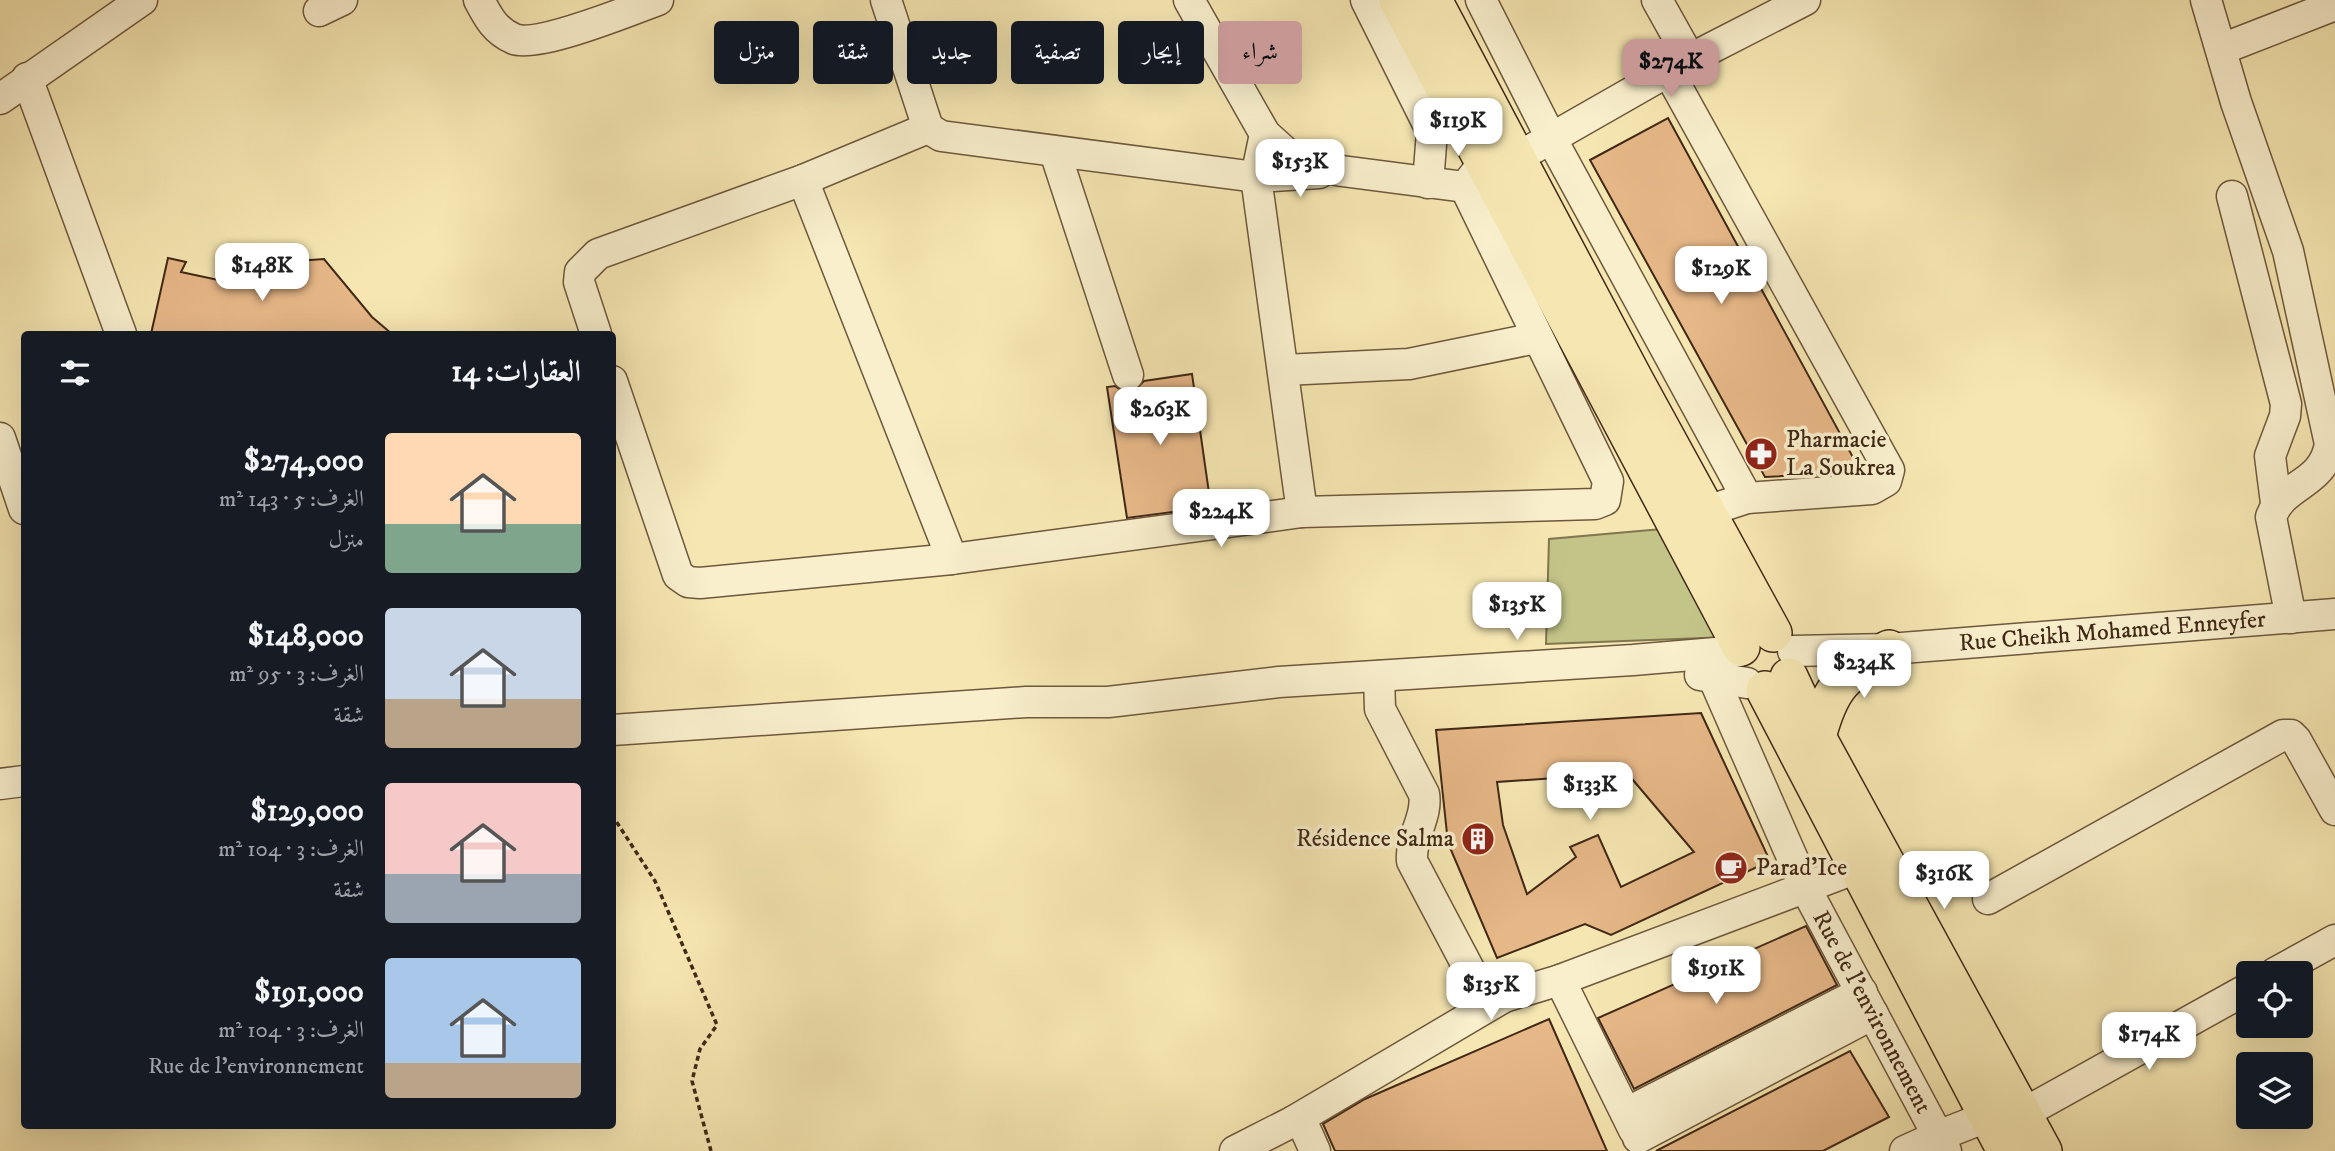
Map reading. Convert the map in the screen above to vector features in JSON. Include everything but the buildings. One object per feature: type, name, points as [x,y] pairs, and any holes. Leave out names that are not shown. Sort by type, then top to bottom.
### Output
[{"type":"main road","points":[[1373,0],[1489,169],[1525,203],[1707,511],[1758,664],[1817,737],[2007,1114],[2006,1151]]},
{"type":"main road","points":[[1433,0],[1489,169]]},
{"type":"main road","points":[[1525,203],[1758,664],[1857,868],[2007,1114],[2043,1151]]},
{"type":"main road","points":[[1817,737],[1826,705],[1836,688],[1851,671],[1889,649]]},
{"type":"street","points":[[479,0],[491,23],[517,40],[543,39],[658,0]]},
{"type":"street","points":[[886,0],[928,128],[941,136],[1256,177],[1342,171]]},
{"type":"street","points":[[1189,0],[1265,134],[1295,161],[1342,171],[1428,183],[1489,169],[1551,138],[1679,65],[1805,0]]},
{"type":"street","points":[[1373,0],[1432,132],[1428,183]]},
{"type":"street","points":[[1481,0],[1551,138],[1747,498]]},
{"type":"street","points":[[1657,0],[1679,65],[1889,470],[1886,481],[1872,489],[1747,498],[1707,511]]},
{"type":"street","points":[[2206,0],[2236,102],[2288,251],[2330,444],[2328,460],[2317,475],[2276,503]]},
{"type":"street","points":[[0,99],[138,1]]},
{"type":"street","points":[[2222,49],[2335,5]]},
{"type":"street","points":[[27,78],[120,331]]},
{"type":"street","points":[[595,331],[579,282],[580,272],[598,254],[803,180],[928,128]]},
{"type":"street","points":[[1265,134],[1256,177],[1302,512]]},
{"type":"street","points":[[1055,152],[1129,375]]},
{"type":"street","points":[[616,393],[678,575],[688,582],[952,558],[1302,512],[1595,504],[1605,500],[1608,481],[1536,338],[1489,169]]},
{"type":"street","points":[[803,180],[952,558]]},
{"type":"street","points":[[2232,195],[2286,404],[2285,416],[2270,456],[2276,503],[2271,517],[2291,618]]},
{"type":"street","points":[[1284,370],[1409,364],[1536,338]]},
{"type":"street","points":[[0,438],[13,493]]},
{"type":"street","name":"Rue Cheikh Mohamed Enneyfer","points":[[616,730],[1012,703],[1108,702],[1279,682],[1658,658],[1758,664],[1889,649],[2335,614]]},
{"type":"street","name":"Rue de l'environnement","points":[[1758,664],[1806,890],[1942,1144]]},
{"type":"street","points":[[1379,676],[1380,709],[1424,794],[1425,804],[1412,840],[1412,861],[1479,988],[1491,996],[1504,997]]},
{"type":"street","points":[[1988,899],[2283,735],[2291,735],[2296,740],[2335,810]]},
{"type":"street","points":[[0,784],[21,782]]},
{"type":"street","points":[[1235,1151],[1294,1121],[1504,997],[1560,980],[1806,890],[1857,868]]},
{"type":"street","points":[[2297,961],[2335,940]]},
{"type":"street","points":[[1560,980],[1636,1134],[1868,1003]]},
{"type":"street","points":[[1905,1151],[1942,1144],[2007,1114],[2236,995]]},
{"type":"street","points":[[1294,1121],[1303,1124],[1315,1151]]},
{"type":"path","points":[[616,820],[655,881],[691,958],[717,1025],[700,1049],[692,1080],[711,1151]]},
{"type":"green space","points":[[1673,528],[1729,637],[1546,644],[1549,539]]},
{"type":"place","name":"Pharmacie La Soukrea","points":[[1761,454]]},
{"type":"place","name":"Résidence Salma","points":[[1478,839]]},
{"type":"place","name":"Parad'Ice","points":[[1731,868]]}]
